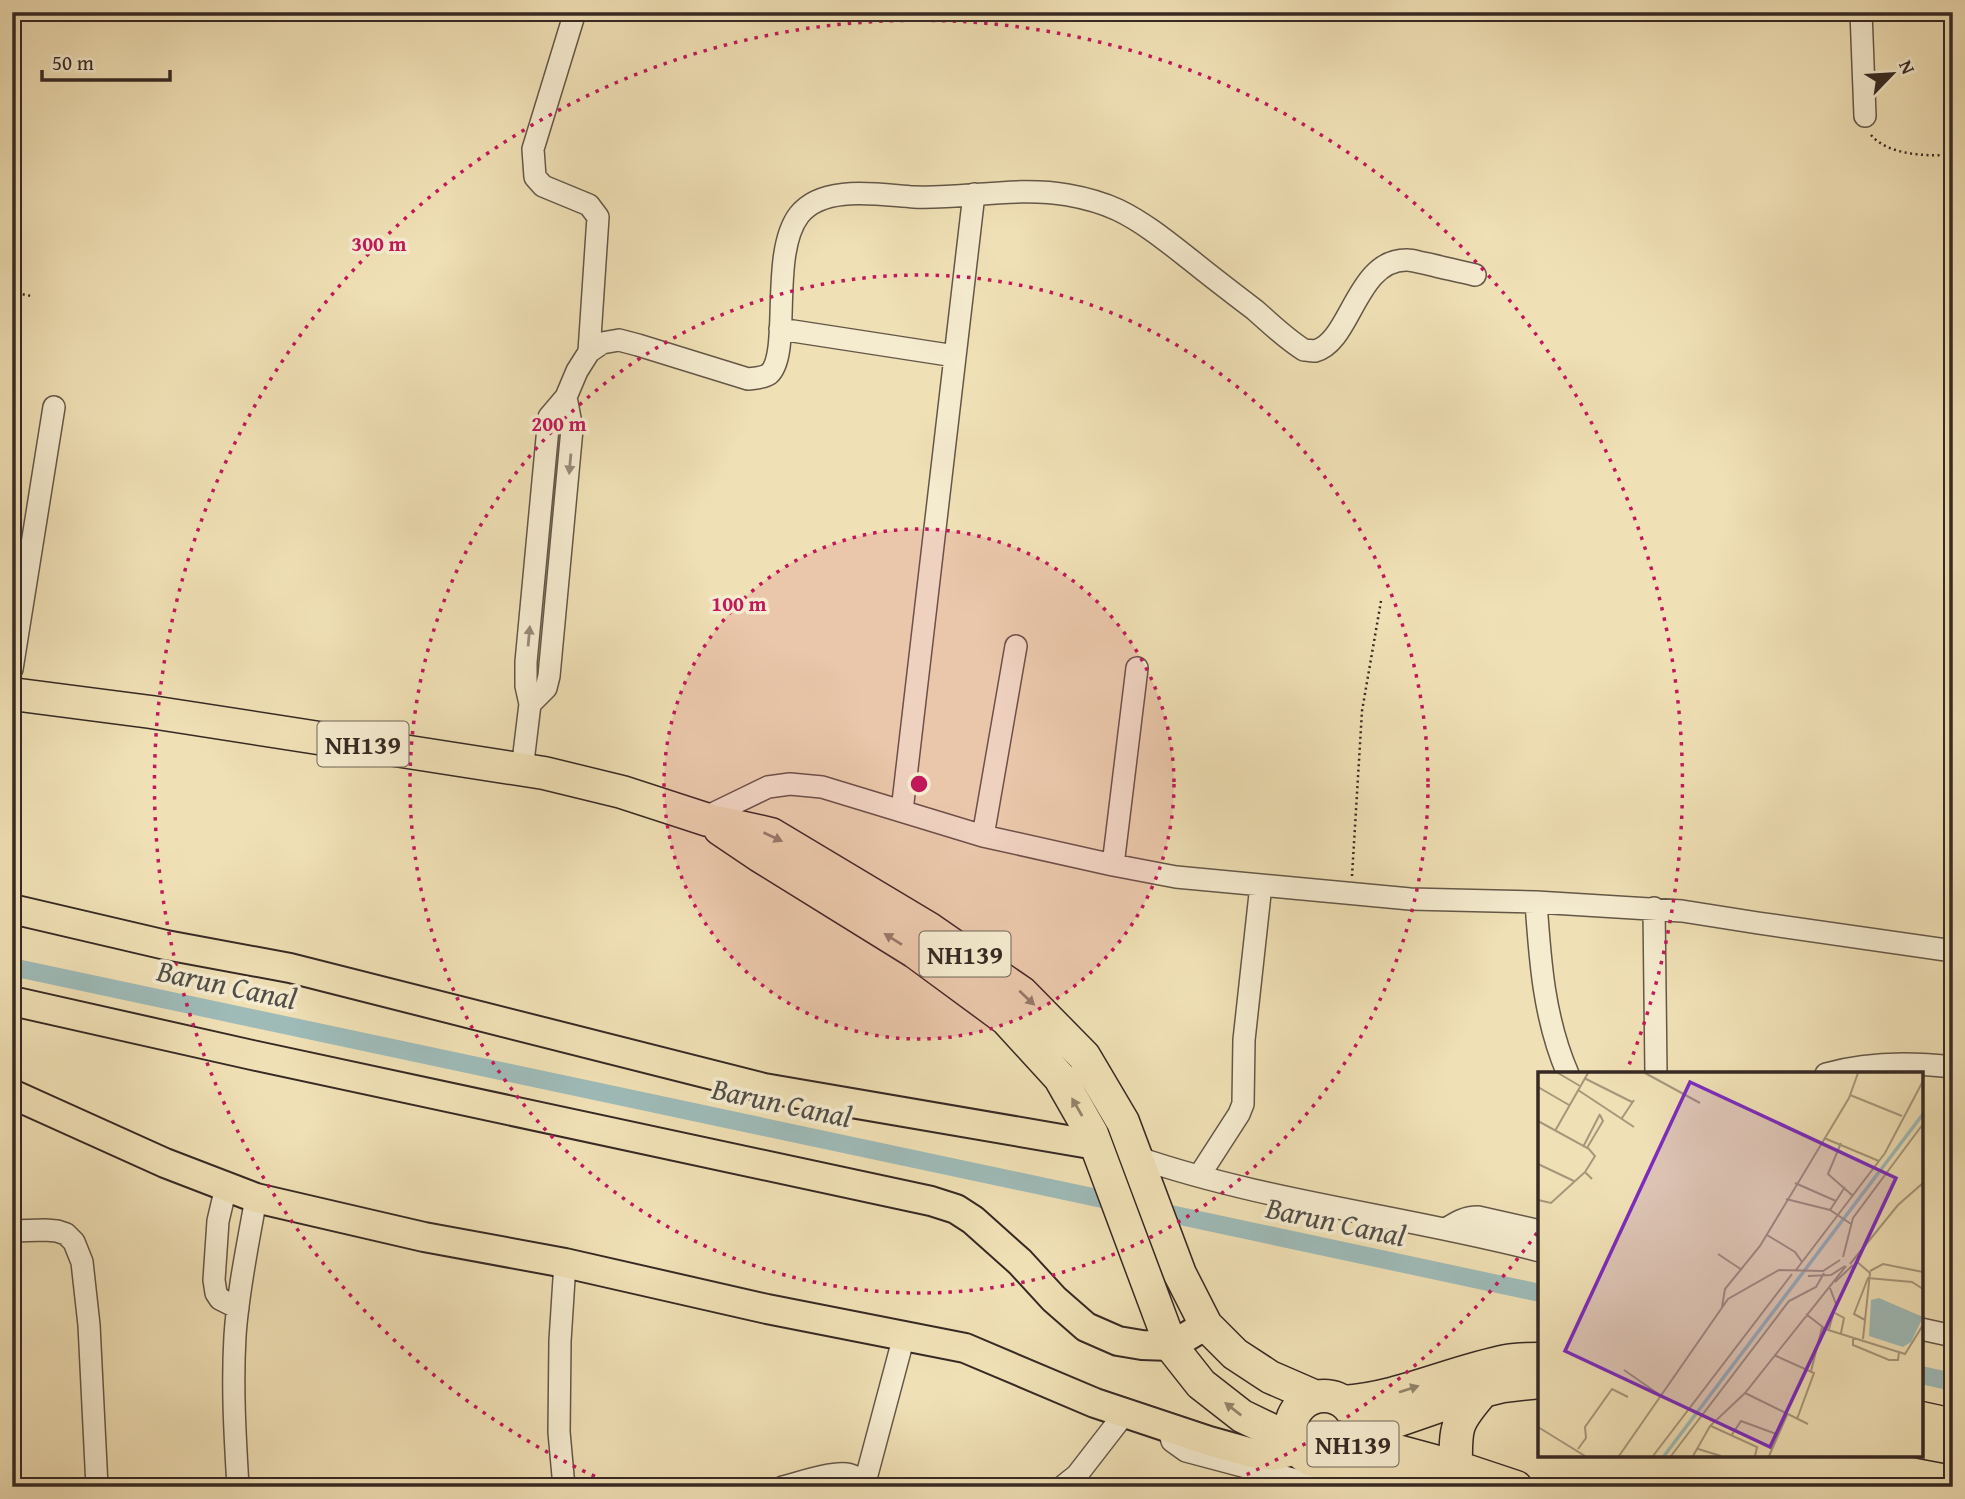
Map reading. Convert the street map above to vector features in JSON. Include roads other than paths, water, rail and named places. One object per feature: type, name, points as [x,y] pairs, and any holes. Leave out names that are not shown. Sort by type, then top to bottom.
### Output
[{"type":"highway","name":"NH139","points":[[12,694],[164,714],[522,770],[622,792],[705,820],[771,834],[928,928],[1022,993],[1084,1056],[1122,1122],[1180,1274],[1206,1325],[1235,1354],[1270,1377],[1329,1399],[1354,1416],[1356,1437],[1341,1458],[1309,1460]]},
{"type":"highway","name":"NH139","points":[[705,820],[915,953],[1006,1019],[1060,1078],[1092,1134],[1171,1346],[1201,1384],[1242,1416],[1309,1460],[1430,1487]]},
{"type":"highway","points":[[1329,1399],[1366,1400],[1479,1368],[1509,1361],[1538,1359]]},
{"type":"highway","points":[[1356,1437],[1483,1391],[1503,1385],[1538,1382]]},
{"type":"highway","points":[[1456,1467],[1455,1438],[1458,1425],[1464,1412],[1483,1391]]},
{"type":"highway","name":"NH139","points":[[1309,1460],[1291,1432],[1294,1414],[1300,1406],[1329,1399]]},
{"type":"highway","points":[[1923,1418],[1953,1424]]},
{"type":"highway","name":"NH139","points":[[1356,1437],[1516,1487]]},
{"type":"highway","points":[[1923,1441],[1953,1448]]},
{"type":"main road","points":[[12,909],[166,945],[290,968],[764,1088],[1100,1157]]},
{"type":"main road","points":[[12,1001],[931,1201],[956,1209],[980,1226],[1086,1327],[1118,1341],[1171,1346],[1206,1325]]},
{"type":"main road","points":[[12,1094],[165,1163],[256,1198],[424,1237],[565,1263],[767,1309],[965,1348],[1095,1403],[1209,1441],[1252,1453],[1309,1460]]},
{"type":"street","points":[[575,12],[533,149],[536,177],[543,186],[589,205],[598,217],[589,352]]},
{"type":"street","points":[[1861,12],[1865,116]]},
{"type":"street","points":[[522,770],[530,704],[526,686],[526,662],[549,417],[566,397],[589,352],[601,343],[619,340],[748,379],[768,374],[775,365],[779,352],[782,270],[786,245],[792,225],[801,213],[817,201],[835,195],[928,197],[1014,191],[1068,195],[1105,204],[1121,211],[1176,249],[1304,350],[1315,351],[1334,337],[1370,278],[1391,262],[1407,260],[1475,275]]},
{"type":"street","points":[[902,811],[974,194]]},
{"type":"street","points":[[780,329],[955,356]]},
{"type":"street","points":[[12,669],[54,407]]},
{"type":"street","points":[[983,836],[1016,646]]},
{"type":"street","points":[[1113,865],[1137,668]]},
{"type":"street","points":[[705,820],[768,787],[790,784],[822,786],[983,836],[1176,877],[1410,898],[1654,908],[1953,951]]},
{"type":"street","points":[[1199,1176],[1244,1104],[1244,1041],[1261,885]]},
{"type":"street","points":[[1535,902],[1548,1012],[1567,1072]]},
{"type":"street","points":[[1654,908],[1656,1072]]},
{"type":"street","points":[[1836,1072],[1897,1064],[1953,1067]]},
{"type":"street","points":[[1140,1166],[1199,1176],[1334,1208],[1538,1250]]},
{"type":"street","points":[[226,1187],[218,1220],[214,1280],[220,1299],[238,1308]]},
{"type":"street","points":[[238,1487],[234,1382],[238,1308],[256,1198]]},
{"type":"street","points":[[1446,1230],[1460,1220],[1478,1217],[1538,1231]]},
{"type":"street","points":[[12,1231],[45,1230],[66,1234],[74,1242],[82,1262],[89,1325],[97,1487]]},
{"type":"street","points":[[564,1487],[559,1432],[560,1341],[565,1263]]},
{"type":"street","points":[[1923,1329],[1953,1336]]},
{"type":"street","points":[[864,1486],[904,1336]]},
{"type":"street","points":[[1062,1487],[1077,1475],[1125,1413]]},
{"type":"street","points":[[1168,1426],[1172,1441],[1186,1451],[1309,1460]]},
{"type":"street","points":[[783,1487],[838,1474],[849,1474],[864,1486]]},
{"type":"waterway","name":"Barun Canal","points":[[12,967],[1121,1203]]},
{"type":"waterway","name":"Barun Canal","points":[[1152,1210],[1538,1293]]},
{"type":"waterway","name":"Barun Canal","points":[[1923,1375],[1953,1382]]}]
